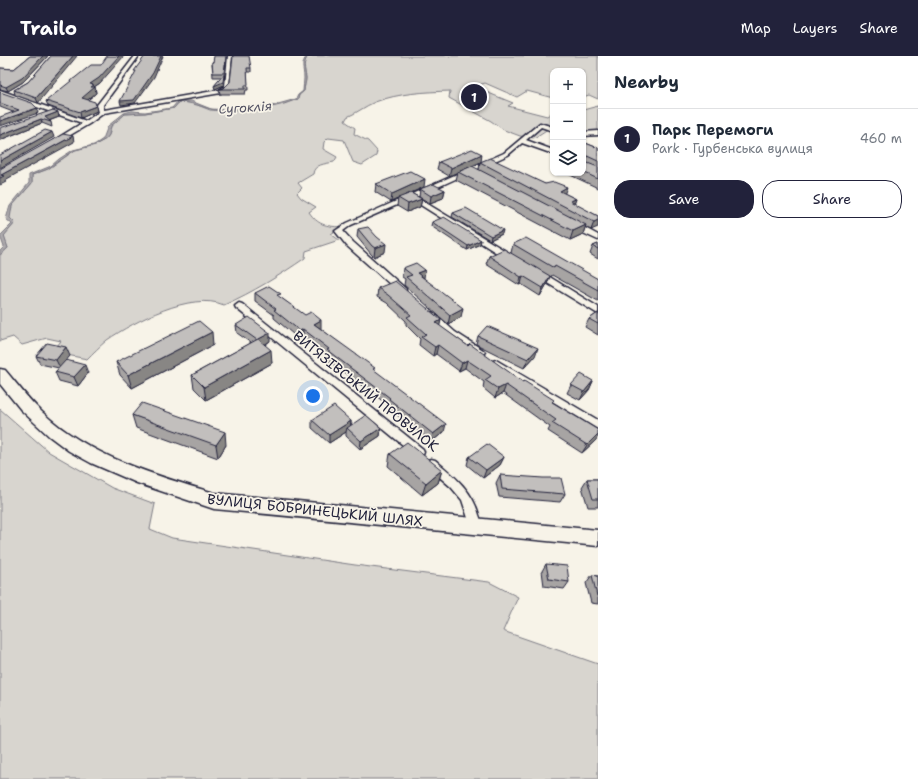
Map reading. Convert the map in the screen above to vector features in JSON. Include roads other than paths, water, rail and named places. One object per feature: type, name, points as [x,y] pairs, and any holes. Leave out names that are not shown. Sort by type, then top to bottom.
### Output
[{"type":"main road","name":"ВУЛИЦЯ БОБРИНЕЦЬКИЙ ШЛЯХ","points":[[0,374],[36,416],[71,443],[112,466],[157,484],[214,501],[598,538]]},
{"type":"street","points":[[102,112],[100,105],[137,56]]},
{"type":"street","points":[[48,146],[87,123],[102,112],[221,91],[227,87],[230,56]]},
{"type":"street","points":[[10,94],[15,91]]},
{"type":"street","points":[[0,92],[10,94],[87,123]]},
{"type":"street","points":[[42,116],[56,111]]},
{"type":"street","points":[[410,297],[350,244],[339,231],[350,224],[410,196],[506,154],[540,125],[550,128]]},
{"type":"street","points":[[586,134],[598,133]]},
{"type":"street","points":[[522,141],[550,151]]},
{"type":"street","points":[[470,170],[477,174]]},
{"type":"street","points":[[410,196],[518,262]]},
{"type":"street","points":[[564,220],[598,238]]},
{"type":"street","points":[[531,270],[598,311]]},
{"type":"street","name":"ВИТЯЗІВСЬКИЙ ПРОВУЛОК","points":[[239,306],[364,406],[458,486],[465,494],[472,507],[476,526]]},
{"type":"street","points":[[422,307],[452,334],[518,378],[598,426]]},
{"type":"water","name":"Сугоклія","points":[[307,56],[304,64],[306,78],[304,91],[299,95],[298,99],[284,104],[272,107],[221,111],[209,109],[185,102],[179,102],[174,108],[145,113],[125,114],[111,126],[109,135],[106,139],[95,145],[75,150],[48,169],[32,175],[32,183],[12,206],[10,218],[15,223],[4,236],[8,248],[0,255],[0,251],[4,247],[0,236],[12,224],[6,219],[10,206],[29,183],[29,175],[51,166],[73,150],[94,145],[103,139],[108,126],[124,113],[172,108],[178,101],[191,101],[211,109],[228,110],[245,107],[271,106],[296,99],[298,95],[303,91],[303,64]]},
{"type":"place","name":"Парк Перемоги","points":[[474,97]]}]
